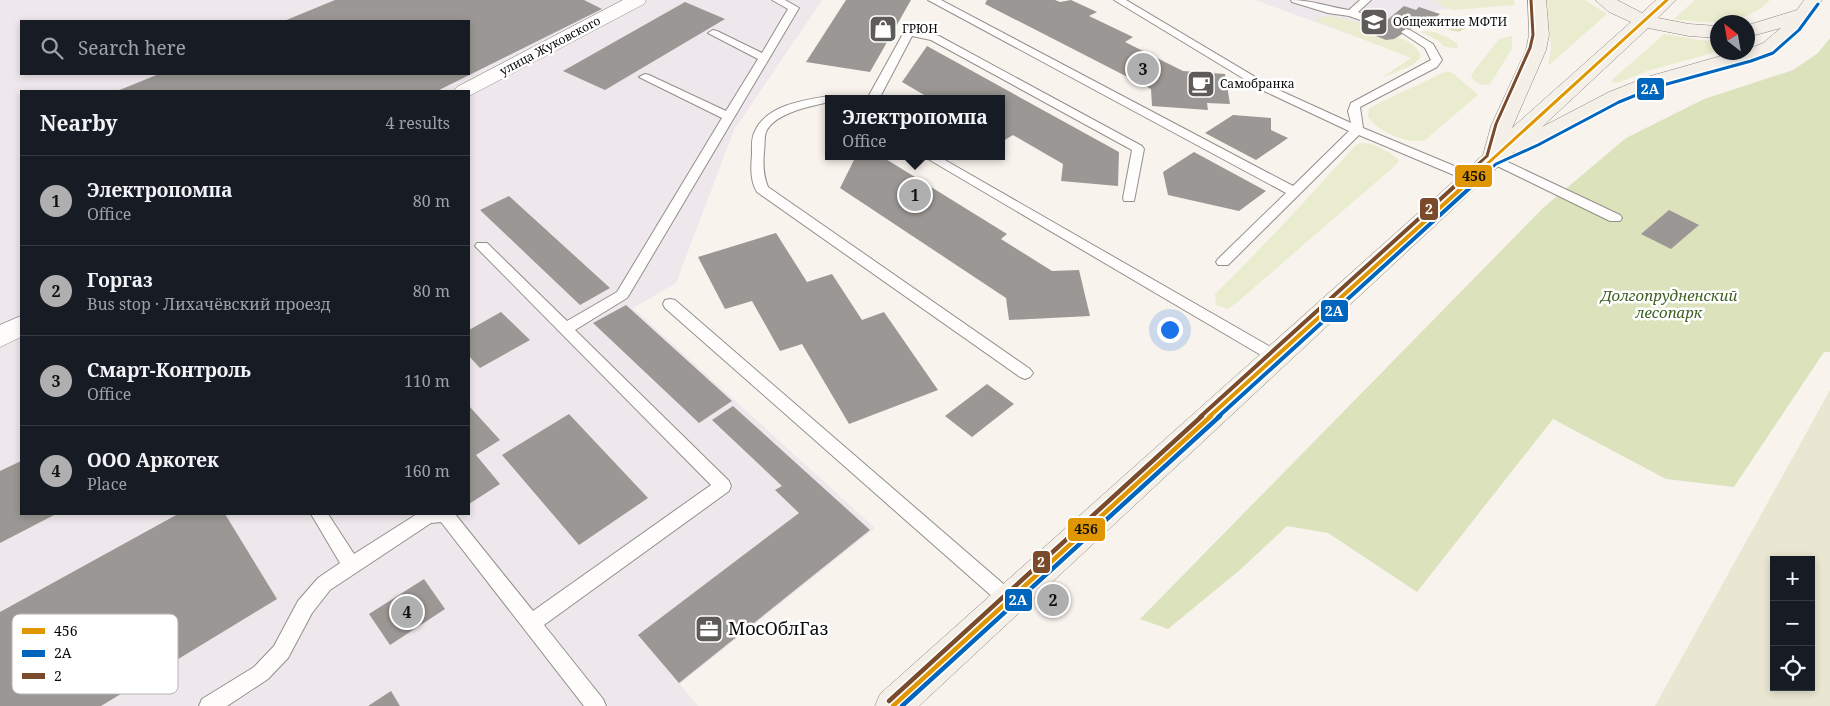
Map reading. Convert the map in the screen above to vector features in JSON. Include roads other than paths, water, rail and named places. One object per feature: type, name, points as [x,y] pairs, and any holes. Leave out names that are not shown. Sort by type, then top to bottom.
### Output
[{"type":"main road","points":[[1493,159],[1502,126],[1536,50],[1539,35],[1537,0]]},
{"type":"main road","points":[[1604,0],[1624,12],[1646,20],[1688,30],[1710,31]]},
{"type":"main road","points":[[893,706],[1667,0]]},
{"type":"main road","points":[[1493,159],[1535,140],[1616,96],[1654,81],[1749,55],[1770,47],[1795,26],[1808,7]]},
{"type":"main road","points":[[1755,29],[1768,26],[1808,7]]},
{"type":"street","name":"улица Жуковского","points":[[466,90],[637,0]]},
{"type":"street","points":[[0,337],[20,326]]},
{"type":"lane","points":[[564,329],[622,295],[794,8],[777,0]]},
{"type":"lane","points":[[933,0],[1293,191]]},
{"type":"lane","points":[[957,13],[963,0]]},
{"type":"lane","points":[[1119,0],[1268,89],[1357,130],[1472,178]]},
{"type":"lane","points":[[1296,0],[1328,10],[1351,12],[1382,24]]},
{"type":"lane","points":[[1351,12],[1366,0]]},
{"type":"lane","points":[[875,95],[909,32],[935,38],[1138,150],[1129,198]]},
{"type":"lane","points":[[1223,262],[1357,130],[1358,123],[1353,110],[1355,105],[1426,70],[1437,60],[1433,50],[1428,45],[1406,32]]},
{"type":"lane","points":[[713,33],[764,58]]},
{"type":"lane","points":[[645,77],[728,118]]},
{"type":"lane","points":[[825,100],[798,106],[781,113],[769,121],[760,132],[756,173],[762,189],[1025,373]]},
{"type":"lane","points":[[1493,159],[1615,218]]},
{"type":"lane","points":[[936,160],[1276,357]]},
{"type":"lane","points":[[482,246],[723,486],[531,623]]},
{"type":"lane","points":[[670,304],[1009,600]]},
{"type":"lane","points":[[320,515],[351,566]]},
{"type":"lane","points":[[209,706],[261,673],[281,652],[305,607],[324,584],[426,517],[434,515]]},
{"type":"lane","points":[[441,515],[447,517],[596,706]]},
{"type":"place","name":"Общежитие МФТИ","points":[[1374,22]]},
{"type":"place","name":"ГРЮН","points":[[883,29]]},
{"type":"place","name":"Смарт-Контроль","points":[[1143,69]]},
{"type":"place","name":"Самобранка","points":[[1201,84]]},
{"type":"place","name":"Электропомпа","points":[[915,195]]},
{"type":"place","name":"Горгаз","points":[[1053,600]]},
{"type":"place","name":"ООО Аркотек","points":[[407,612]]},
{"type":"place","name":"МосОблГаз","points":[[709,629]]},
{"type":"park label","name":"Долгопрудненский лесопарк","points":[[1669,304]]}]
